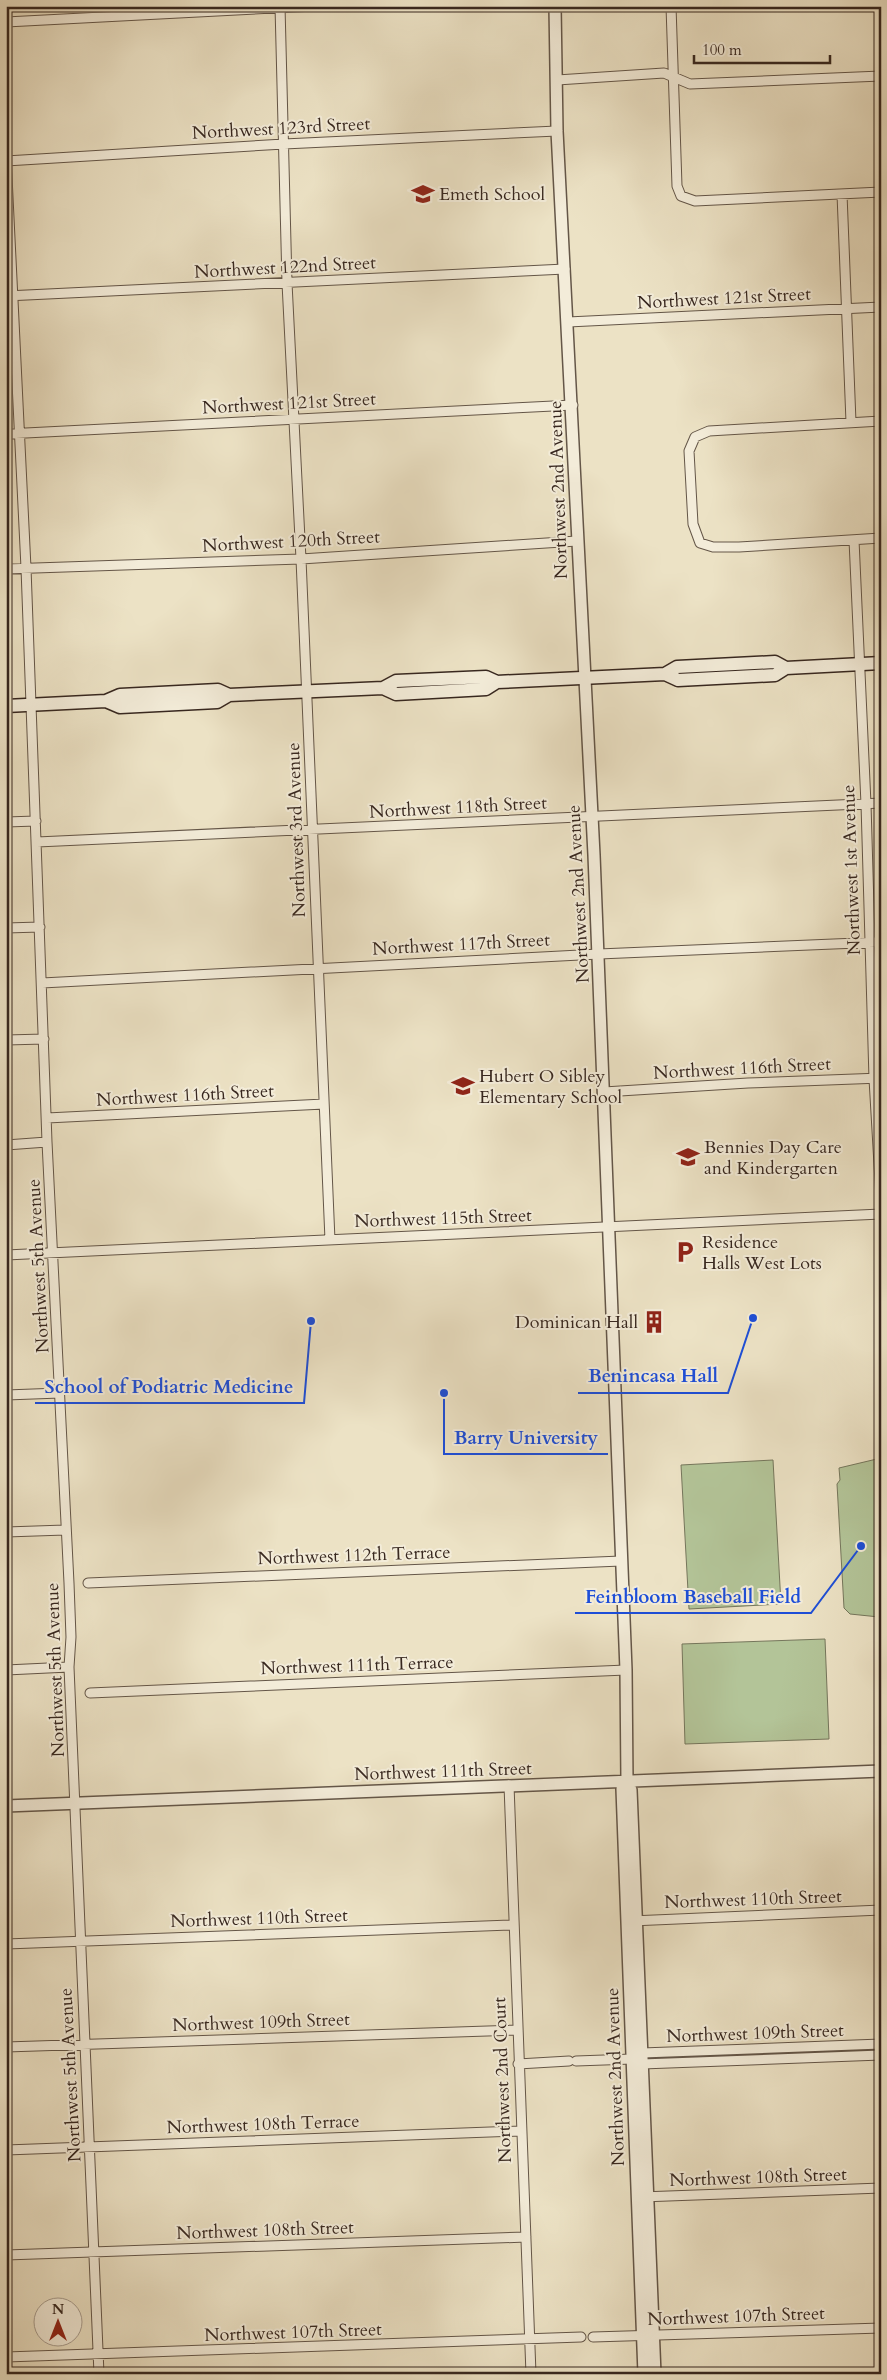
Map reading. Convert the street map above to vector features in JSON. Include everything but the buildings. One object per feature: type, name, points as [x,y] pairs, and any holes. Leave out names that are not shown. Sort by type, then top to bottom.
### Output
[{"type":"main road","points":[[6,706],[106,702],[120,707],[217,702],[229,695],[383,688],[396,681],[405,680],[486,677],[498,682],[665,674],[677,667],[775,662],[786,668],[881,663]]},
{"type":"street","points":[[6,22],[314,6]]},
{"type":"street","name":"Northwest 2nd Avenue","points":[[556,6],[557,131],[573,405],[577,542],[592,816],[622,1561],[626,1670],[627,1781],[622,1789],[632,1921],[648,2335],[654,2374]]},
{"type":"street","points":[[671,6],[677,186],[681,196],[695,201],[881,192]]},
{"type":"street","name":"Northwest 3rd Avenue","points":[[280,7],[287,283],[301,558],[330,1240]]},
{"type":"street","points":[[557,80],[664,73],[690,84],[881,76]]},
{"type":"street","name":"Northwest 123rd Street","points":[[6,161],[284,144],[557,131]]},
{"type":"street","name":"Northwest 5th Avenue","points":[[6,156],[9,296],[19,433],[26,568],[30,705],[38,842],[47,1142],[54,1252],[71,1637],[69,1667],[99,2374]]},
{"type":"street","points":[[842,194],[851,422]]},
{"type":"street","name":"Northwest 122nd Street","points":[[9,296],[565,269]]},
{"type":"street","name":"Northwest 121st Street","points":[[568,322],[881,307]]},
{"type":"street","name":"Northwest 121st Street","points":[[6,434],[573,405]]},
{"type":"street","points":[[881,421],[709,431],[695,437],[689,451],[693,524],[700,543],[713,547],[739,547],[881,538]]},
{"type":"street","name":"Northwest 1st Avenue","points":[[854,540],[881,1199]]},
{"type":"street","name":"Northwest 120th Street","points":[[6,569],[301,558],[577,542]]},
{"type":"street","name":"Northwest 118th Street","points":[[38,842],[312,831],[881,803]]},
{"type":"street","points":[[6,822],[36,821]]},
{"type":"street","points":[[6,928],[40,927]]},
{"type":"street","name":"Northwest 117th Street","points":[[42,983],[598,954],[881,942]]},
{"type":"street","points":[[6,1040],[44,1039]]},
{"type":"street","name":"Northwest 116th Street","points":[[604,1092],[748,1083],[877,1078]]},
{"type":"street","name":"Northwest 116th Street","points":[[47,1118],[324,1104]]},
{"type":"street","points":[[6,1145],[47,1142]]},
{"type":"street","name":"Northwest 115th Street","points":[[6,1255],[881,1214]]},
{"type":"street","points":[[6,1395],[60,1393]]},
{"type":"street","points":[[6,1532],[65,1530]]},
{"type":"street","name":"Northwest 112th Terrace","points":[[88,1583],[622,1561]]},
{"type":"street","points":[[6,1670],[69,1667]]},
{"type":"street","name":"Northwest 111th Terrace","points":[[90,1693],[626,1670]]},
{"type":"street","name":"Northwest 111th Street","points":[[6,1806],[881,1771]]},
{"type":"street","name":"Northwest 2nd Court","points":[[509,1785],[520,2131],[531,2374]]},
{"type":"street","name":"Northwest 110th Street","points":[[632,1921],[881,1910]]},
{"type":"street","name":"Northwest 110th Street","points":[[6,1944],[513,1925]]},
{"type":"street","name":"Northwest 109th Street","points":[[6,2047],[517,2030]]},
{"type":"street","name":"Northwest 109th Street","points":[[638,2059],[737,2050],[881,2044]]},
{"type":"street","points":[[820,2046],[820,2057]]},
{"type":"street","points":[[737,2050],[738,2060]]},
{"type":"street","name":"Northwest 109th Street","points":[[518,2064],[638,2059],[738,2060],[881,2054]]},
{"type":"street","name":"Northwest 108th Terrace","points":[[6,2150],[520,2131]]},
{"type":"street","name":"Northwest 108th Street","points":[[642,2197],[881,2188]]},
{"type":"street","name":"Northwest 108th Street","points":[[6,2255],[526,2237]]},
{"type":"street","name":"Northwest 107th Street","points":[[592,2336],[881,2328]]},
{"type":"street","name":"Northwest 2nd Avenue","points":[[644,2374],[648,2335]]},
{"type":"street","name":"Northwest 107th Street","points":[[6,2357],[581,2337]]},
{"type":"green space","points":[[881,1458],[881,1617],[850,1614],[844,1608],[837,1484],[840,1480],[839,1468]]},
{"type":"green space","points":[[773,1460],[781,1604],[689,1609],[681,1465]]},
{"type":"green space","points":[[825,1639],[829,1739],[685,1744],[682,1644]]},
{"type":"place","name":"Emeth School","points":[[423,194]]},
{"type":"place","name":"Hubert O Sibley Elementary School","points":[[463,1086]]},
{"type":"place","name":"Bennies Day Care and Kindergarten","points":[[688,1157]]},
{"type":"place","name":"Residence Halls West Lots","points":[[685,1252]]},
{"type":"place","name":"Benincasa Hall","points":[[753,1318]]},
{"type":"place","name":"School of Podiatric Medicine","points":[[311,1321]]},
{"type":"place","name":"Dominican Hall","points":[[654,1322]]},
{"type":"place","name":"Barry University","points":[[444,1393]]},
{"type":"place","name":"Feinbloom Baseball Field","points":[[861,1546]]}]
